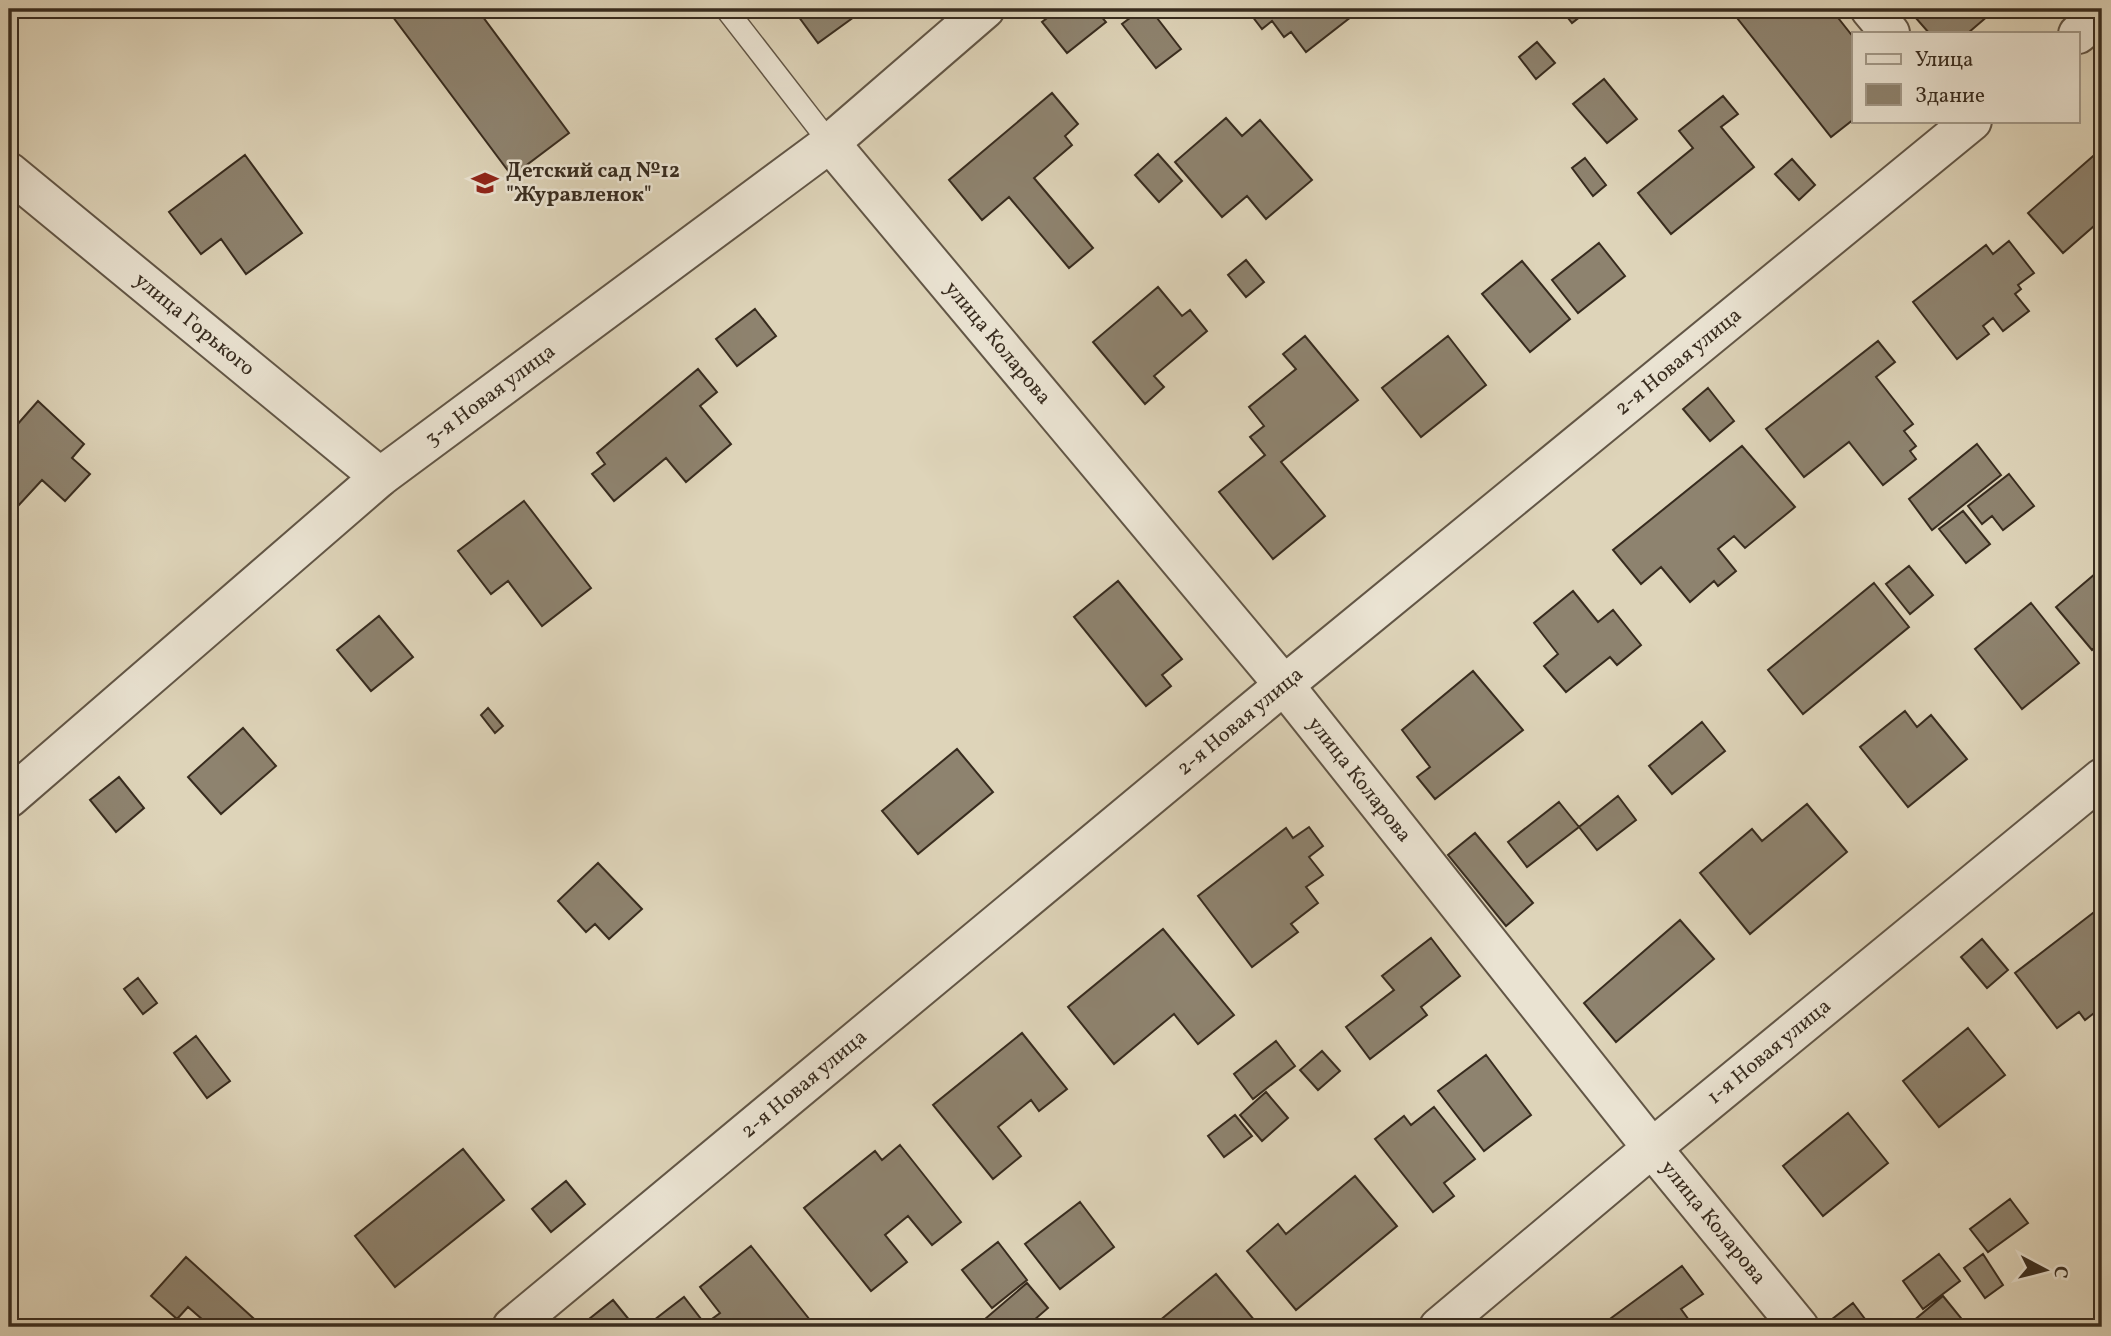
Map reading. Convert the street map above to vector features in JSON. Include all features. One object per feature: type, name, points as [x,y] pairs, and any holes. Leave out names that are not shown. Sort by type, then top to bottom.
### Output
[{"type":"street","name":"3-я Новая улица","points":[[9,798],[380,477],[830,143],[985,9]]},
{"type":"street","points":[[1870,9],[1889,32]]},
{"type":"street","points":[[2080,32],[2102,14]]},
{"type":"street","name":"2-я Новая улица","points":[[512,1327],[1284,685],[1966,123]]},
{"type":"street","name":"улица Коларова","points":[[830,143],[1284,685],[1652,1148],[1799,1327]]},
{"type":"street","name":"улица Горького","points":[[9,172],[380,477]]},
{"type":"street","name":"1-я Новая улица","points":[[1439,1327],[2102,778]]},
{"type":"lane","points":[[726,9],[830,143]]},
{"type":"building","points":[[387,9],[477,9],[569,133],[512,176]]},
{"type":"building","points":[[793,9],[865,9],[818,43]]},
{"type":"building","points":[[1059,9],[1095,9],[1106,22],[1067,53],[1042,22]]},
{"type":"building","points":[[1142,9],[1150,9],[1181,49],[1156,68],[1122,24]]},
{"type":"building","points":[[1257,9],[1353,9],[1356,13],[1306,52],[1291,32],[1284,37],[1272,21],[1262,29],[1252,16],[1259,11]]},
{"type":"building","points":[[1561,9],[1590,9],[1572,23]]},
{"type":"building","points":[[1730,9],[1831,9],[1852,35],[1852,121],[1831,137]]},
{"type":"building","points":[[1908,9],[1996,9],[1969,32],[1928,32]]},
{"type":"building","points":[[1537,42],[1555,63],[1536,79],[1519,57]]},
{"type":"building","points":[[1604,79],[1637,119],[1607,143],[1573,104]]},
{"type":"building","points":[[1052,93],[1078,124],[1065,136],[1072,145],[1034,178],[1093,248],[1069,268],[1009,197],[982,220],[949,180]]},
{"type":"building","points":[[1723,96],[1738,114],[1721,127],[1754,167],[1671,234],[1638,193],[1693,148],[1679,131]]},
{"type":"building","points":[[1226,118],[1242,136],[1260,120],[1312,180],[1266,219],[1247,196],[1222,217],[1175,162]]},
{"type":"building","points":[[2100,150],[2102,219],[2063,253],[2028,213]]},
{"type":"building","points":[[1158,154],[1182,181],[1159,202],[1135,175]]},
{"type":"building","points":[[245,155],[302,233],[246,274],[221,239],[201,254],[169,212]]},
{"type":"building","points":[[1585,158],[1606,185],[1593,196],[1572,168]]},
{"type":"building","points":[[1792,159],[1815,185],[1799,200],[1775,174]]},
{"type":"building","points":[[2009,241],[2034,273],[2018,285],[2021,289],[2015,294],[2029,311],[2003,331],[1993,318],[1983,326],[1989,334],[1957,359],[1913,302],[1986,245],[1993,254]]},
{"type":"building","points":[[1599,243],[1625,276],[1578,313],[1552,280]]},
{"type":"building","points":[[1246,260],[1264,282],[1246,297],[1228,275]]},
{"type":"building","points":[[1522,261],[1570,319],[1530,352],[1482,294]]},
{"type":"building","points":[[1158,287],[1182,316],[1190,310],[1207,331],[1154,376],[1164,387],[1145,404],[1093,342]]},
{"type":"building","points":[[755,309],[776,336],[737,366],[716,339]]},
{"type":"building","points":[[1305,336],[1358,400],[1281,462],[1325,516],[1273,559],[1219,492],[1265,455],[1250,437],[1264,426],[1249,407],[1296,369],[1283,354]]},
{"type":"building","points":[[1448,336],[1486,385],[1421,437],[1382,388]]},
{"type":"building","points":[[1878,341],[1895,362],[1876,377],[1913,424],[1904,431],[1916,446],[1910,451],[1916,459],[1883,485],[1849,442],[1804,477],[1766,429]]},
{"type":"building","points":[[698,369],[717,392],[700,406],[731,444],[686,482],[666,458],[614,501],[592,474],[605,464],[597,453]]},
{"type":"building","points":[[1708,388],[1734,421],[1710,441],[1683,409]]},
{"type":"building","points":[[38,401],[84,444],[72,458],[90,474],[65,501],[42,480],[18,506],[9,497],[9,434]]},
{"type":"building","points":[[1977,444],[2001,475],[1932,530],[1909,499]]},
{"type":"building","points":[[1742,446],[1795,507],[1745,548],[1734,536],[1718,549],[1736,571],[1718,586],[1714,581],[1690,602],[1661,567],[1641,584],[1613,550]]},
{"type":"building","points":[[2009,474],[2034,506],[2003,530],[1992,516],[1982,524],[1968,506]]},
{"type":"building","points":[[524,501],[591,588],[542,626],[508,581],[491,594],[458,551]]},
{"type":"building","points":[[1963,511],[1990,544],[1966,563],[1939,529]]},
{"type":"building","points":[[1909,566],[1933,595],[1910,614],[1886,584]]},
{"type":"building","points":[[2102,568],[2102,641],[2092,650],[2056,607]]},
{"type":"building","points":[[1118,581],[1182,659],[1162,675],[1171,686],[1146,706],[1074,617]]},
{"type":"building","points":[[1874,583],[1909,627],[1803,714],[1768,670]]},
{"type":"building","points":[[1573,591],[1598,622],[1613,610],[1641,645],[1617,665],[1610,657],[1566,692],[1544,666],[1558,654],[1534,623]]},
{"type":"building","points":[[2031,603],[2079,663],[2022,709],[1975,649]]},
{"type":"building","points":[[379,616],[413,657],[371,691],[337,650]]},
{"type":"building","points":[[1473,671],[1523,730],[1435,799],[1417,777],[1430,767],[1402,730]]},
{"type":"building","points":[[488,708],[503,726],[495,733],[481,715]]},
{"type":"building","points":[[1905,711],[1917,727],[1931,715],[1967,759],[1908,807],[1860,747]]},
{"type":"building","points":[[1702,722],[1725,751],[1672,794],[1649,766]]},
{"type":"building","points":[[243,728],[276,766],[221,814],[188,777]]},
{"type":"building","points":[[957,749],[993,792],[918,854],[882,811]]},
{"type":"building","points":[[119,777],[144,808],[116,832],[90,800]]},
{"type":"building","points":[[1618,796],[1636,820],[1597,850],[1579,827]]},
{"type":"building","points":[[1559,802],[1579,827],[1527,867],[1508,842]]},
{"type":"building","points":[[1807,804],[1847,852],[1750,934],[1700,873],[1752,829],[1762,841]]},
{"type":"building","points":[[1309,827],[1323,846],[1309,857],[1323,875],[1306,887],[1318,903],[1291,924],[1298,932],[1252,967],[1198,896],[1286,828],[1293,838]]},
{"type":"building","points":[[1475,833],[1533,903],[1506,926],[1448,855]]},
{"type":"building","points":[[598,863],[642,909],[609,939],[595,924],[586,932],[558,901]]},
{"type":"building","points":[[2102,906],[2102,1007],[2085,1020],[2079,1012],[2057,1028],[2015,973]]},
{"type":"building","points":[[1680,920],[1714,959],[1616,1042],[1584,1003]]},
{"type":"building","points":[[1163,929],[1234,1015],[1198,1044],[1174,1014],[1114,1064],[1068,1007]]},
{"type":"building","points":[[1431,938],[1460,976],[1421,1007],[1427,1015],[1370,1059],[1346,1027],[1394,990],[1382,976]]},
{"type":"building","points":[[1982,939],[2008,970],[1987,988],[1961,957]]},
{"type":"building","points":[[138,978],[157,1003],[143,1014],[124,989]]},
{"type":"building","points":[[1968,1028],[2005,1075],[1939,1127],[1903,1081]]},
{"type":"building","points":[[1022,1033],[1067,1089],[1039,1111],[1031,1100],[998,1127],[1021,1156],[993,1179],[933,1105]]},
{"type":"building","points":[[196,1036],[230,1081],[207,1098],[174,1053]]},
{"type":"building","points":[[1276,1041],[1295,1066],[1253,1099],[1234,1074]]},
{"type":"building","points":[[1322,1051],[1340,1071],[1318,1090],[1300,1070]]},
{"type":"building","points":[[1486,1055],[1531,1115],[1484,1151],[1438,1091]]},
{"type":"building","points":[[1266,1092],[1288,1118],[1262,1141],[1240,1115]]},
{"type":"building","points":[[1434,1107],[1475,1159],[1444,1183],[1454,1196],[1433,1212],[1375,1139],[1404,1116],[1411,1125]]},
{"type":"building","points":[[1848,1113],[1888,1163],[1823,1216],[1783,1166]]},
{"type":"building","points":[[1235,1115],[1252,1136],[1224,1157],[1208,1136]]},
{"type":"building","points":[[900,1145],[961,1222],[932,1245],[908,1216],[885,1235],[907,1262],[871,1291],[804,1208],[875,1151],[882,1160]]},
{"type":"building","points":[[463,1149],[504,1200],[395,1287],[355,1236]]},
{"type":"building","points":[[1355,1176],[1397,1226],[1296,1310],[1247,1251],[1278,1224],[1286,1234]]},
{"type":"building","points":[[566,1181],[585,1204],[551,1232],[532,1209]]},
{"type":"building","points":[[2010,1199],[2028,1223],[1988,1252],[1970,1229]]},
{"type":"building","points":[[1080,1202],[1114,1247],[1060,1289],[1025,1244]]},
{"type":"building","points":[[998,1242],[1027,1280],[992,1308],[962,1270]]},
{"type":"building","points":[[751,1246],[810,1320],[801,1327],[645,1327],[684,1297],[705,1324],[720,1313],[700,1287]]},
{"type":"building","points":[[1939,1254],[1960,1281],[1923,1309],[1903,1281]]},
{"type":"building","points":[[1983,1254],[2003,1285],[1985,1298],[1964,1268]]},
{"type":"building","points":[[186,1257],[263,1327],[211,1327],[188,1307],[177,1319],[151,1296]]},
{"type":"building","points":[[1682,1266],[1703,1294],[1681,1309],[1694,1327],[1599,1327]]},
{"type":"building","points":[[1216,1274],[1260,1327],[1153,1326]]},
{"type":"building","points":[[1027,1283],[1048,1308],[1026,1327],[978,1325]]},
{"type":"building","points":[[1943,1296],[1961,1318],[1950,1327],[1906,1327]]},
{"type":"building","points":[[613,1300],[635,1327],[579,1327]]},
{"type":"building","points":[[1853,1303],[1871,1327],[1823,1326]]},
{"type":"place","name":"Детский сад №12 \"Журавленок\"","points":[[485,183]]}]
